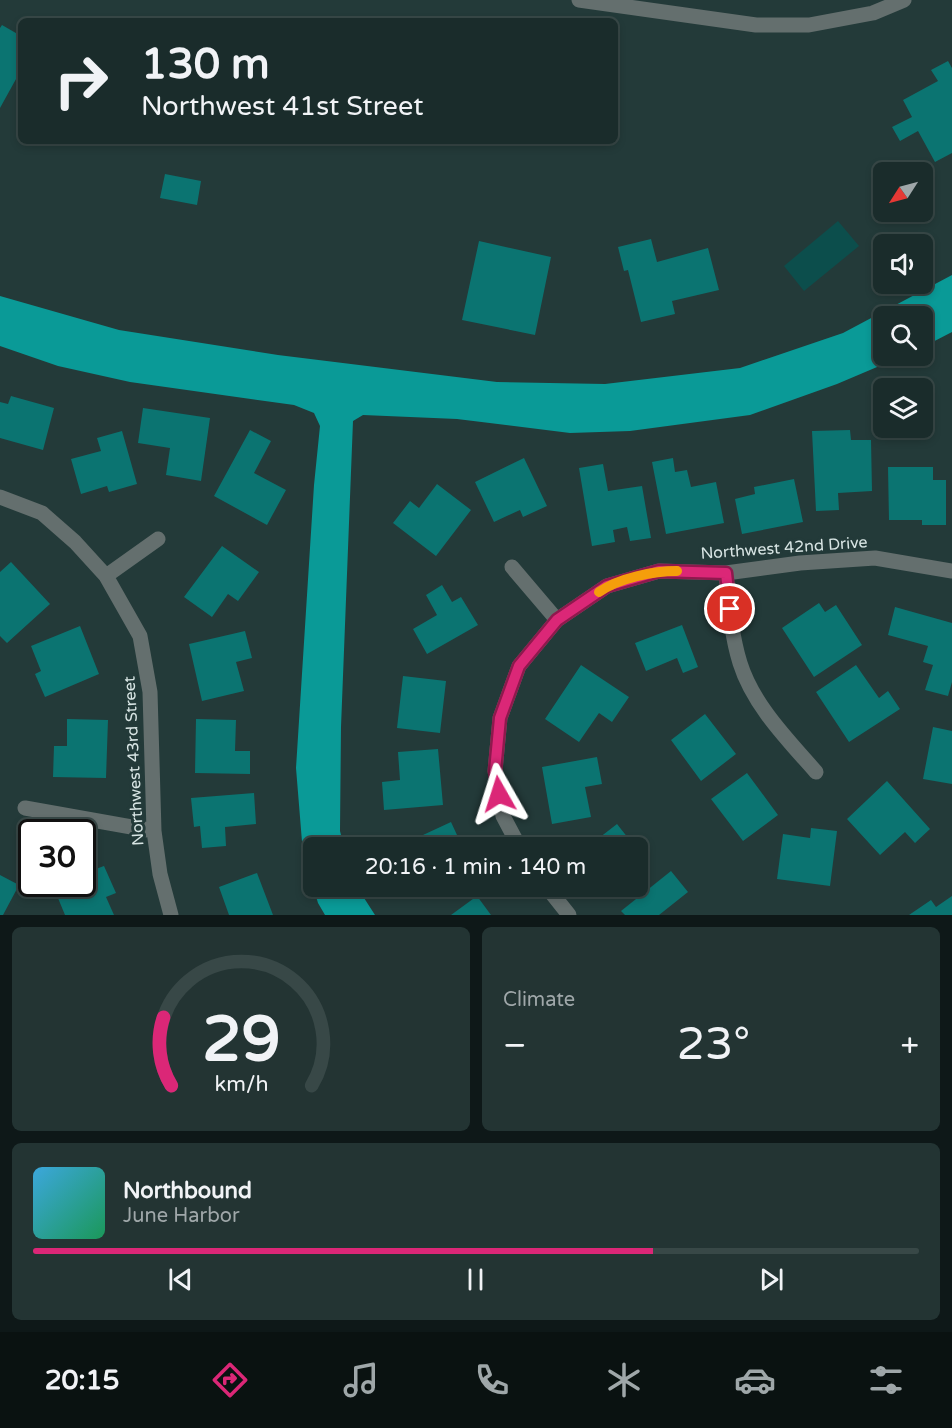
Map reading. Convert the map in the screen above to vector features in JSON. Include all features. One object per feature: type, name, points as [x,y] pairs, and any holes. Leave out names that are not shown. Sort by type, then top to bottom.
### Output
[{"type":"street","points":[[579,0],[756,25],[809,25],[873,13],[904,0]]},
{"type":"street","name":"Northwest 43rd Street","points":[[0,497],[42,513],[75,542],[106,576],[140,636],[150,692],[154,831],[160,874],[171,915]]},
{"type":"street","points":[[106,576],[158,539]]},
{"type":"street","name":"Northwest 42nd Drive","points":[[514,837],[503,816],[495,771],[500,718],[519,666],[557,620],[607,586],[659,571],[726,573],[800,563],[875,558],[952,571]]},
{"type":"street","points":[[512,567],[557,620]]},
{"type":"street","points":[[726,573],[731,628],[741,666],[756,695],[779,730],[816,772]]},
{"type":"street","points":[[25,808],[154,831]]},
{"type":"street","points":[[555,897],[569,915]]},
{"type":"shaded area","points":[[838,221],[859,246],[804,291],[784,266]]},
{"type":"water","points":[[952,275],[952,332],[933,342],[933,306],[894,306],[916,294],[933,294],[933,285]]},
{"type":"water","points":[[0,296],[119,330],[278,355],[497,382],[605,384],[740,368],[843,333],[873,317],[873,366],[879,366],[837,384],[750,415],[630,431],[570,433],[457,419],[363,415],[353,421],[341,727],[342,837],[303,837],[303,854],[296,768],[314,485],[320,426],[314,413],[294,405],[130,382],[58,366],[0,346]]},
{"type":"water","points":[[316,897],[363,897],[375,915],[325,915]]},
{"type":"building","points":[[2,25],[18,34],[18,75],[0,108],[0,28]]},
{"type":"building","points":[[948,61],[952,68],[952,153],[935,162],[918,131],[900,141],[892,127],[912,117],[903,100],[938,81],[931,70]]},
{"type":"building","points":[[165,174],[201,181],[197,205],[160,198]]},
{"type":"building","points":[[651,239],[657,262],[708,248],[719,290],[672,301],[675,314],[641,322],[628,270],[624,271],[618,247]]},
{"type":"building","points":[[479,241],[551,257],[535,335],[462,320]]},
{"type":"building","points":[[11,396],[54,408],[43,450],[0,438],[0,402],[8,404]]},
{"type":"building","points":[[143,408],[210,418],[201,481],[166,475],[170,448],[138,443]]},
{"type":"building","points":[[250,430],[271,441],[254,473],[286,490],[267,525],[214,496]]},
{"type":"building","points":[[850,430],[851,440],[871,440],[872,491],[838,493],[839,510],[816,511],[812,431]]},
{"type":"building","points":[[122,431],[137,484],[109,492],[107,486],[81,494],[71,459],[101,451],[97,438]]},
{"type":"building","points":[[524,458],[547,506],[523,517],[520,510],[494,522],[475,482]]},
{"type":"building","points":[[673,458],[675,472],[687,470],[691,487],[716,482],[724,523],[666,534],[652,462]]},
{"type":"building","points":[[603,464],[608,491],[642,486],[651,538],[630,541],[627,527],[613,530],[615,542],[592,546],[579,468]]},
{"type":"building","points":[[888,467],[933,467],[933,480],[946,480],[946,525],[922,525],[922,520],[889,520]]},
{"type":"building","points":[[794,479],[803,522],[742,534],[735,499],[755,494],[754,487]]},
{"type":"building","points":[[437,484],[471,510],[436,556],[393,523],[410,501],[419,508]]},
{"type":"building","points":[[222,546],[259,572],[238,601],[228,594],[212,617],[184,597]]},
{"type":"building","points":[[11,562],[50,604],[7,643],[0,636],[0,572]]},
{"type":"building","points":[[442,585],[452,602],[461,597],[478,625],[427,654],[413,629],[437,615],[426,595]]},
{"type":"building","points":[[819,603],[825,612],[836,605],[862,645],[814,677],[782,628]]},
{"type":"building","points":[[895,607],[952,623],[952,682],[948,696],[925,690],[933,665],[923,662],[928,646],[888,635]]},
{"type":"building","points":[[682,625],[698,667],[683,673],[677,658],[646,671],[635,643]]},
{"type":"building","points":[[80,626],[99,674],[45,697],[35,674],[41,671],[31,646]]},
{"type":"building","points":[[245,631],[252,658],[236,662],[244,691],[202,701],[189,644]]},
{"type":"building","points":[[581,665],[629,697],[612,722],[599,713],[579,742],[545,719]]},
{"type":"building","points":[[856,665],[879,698],[888,691],[900,709],[849,742],[816,692]]},
{"type":"building","points":[[403,676],[446,681],[440,733],[397,728]]},
{"type":"building","points":[[705,714],[736,754],[701,781],[671,740]]},
{"type":"building","points":[[67,719],[108,720],[106,778],[53,777],[54,746],[67,746]]},
{"type":"building","points":[[196,719],[236,720],[235,751],[250,751],[250,774],[195,773]]},
{"type":"building","points":[[933,727],[952,731],[952,784],[923,779]]},
{"type":"building","points":[[438,749],[443,805],[384,810],[382,782],[400,780],[398,752]]},
{"type":"building","points":[[597,757],[602,784],[585,787],[591,817],[552,824],[542,767]]},
{"type":"building","points":[[747,773],[778,815],[743,841],[711,799]]},
{"type":"building","points":[[887,781],[930,829],[915,843],[905,832],[880,855],[847,819]]},
{"type":"building","points":[[254,793],[256,824],[225,827],[226,846],[202,848],[200,826],[194,827],[191,798]]},
{"type":"building","points":[[451,822],[458,837],[424,837],[423,835]]},
{"type":"building","points":[[617,824],[627,837],[600,837]]},
{"type":"building","points":[[811,828],[837,831],[830,886],[777,879],[783,834],[810,838]]},
{"type":"building","points":[[104,866],[116,893],[106,897],[114,915],[65,915],[58,897],[96,897],[96,869]]},
{"type":"building","points":[[671,871],[688,892],[659,915],[625,915],[621,911],[638,897],[648,897],[648,889]]},
{"type":"building","points":[[257,873],[273,915],[229,915],[219,887]]},
{"type":"building","points":[[0,875],[18,884],[18,887],[3,915],[0,915]]},
{"type":"building","points":[[952,896],[952,915],[909,915],[931,900],[936,907]]},
{"type":"building","points":[[478,897],[491,915],[451,915]]},
{"type":"slow traffic","points":[[599,592],[607,586],[659,571],[677,571]]},
{"type":"route","points":[[499,794],[495,771],[500,718],[519,666],[557,620],[607,586],[659,571],[726,573],[730,609]]}]
